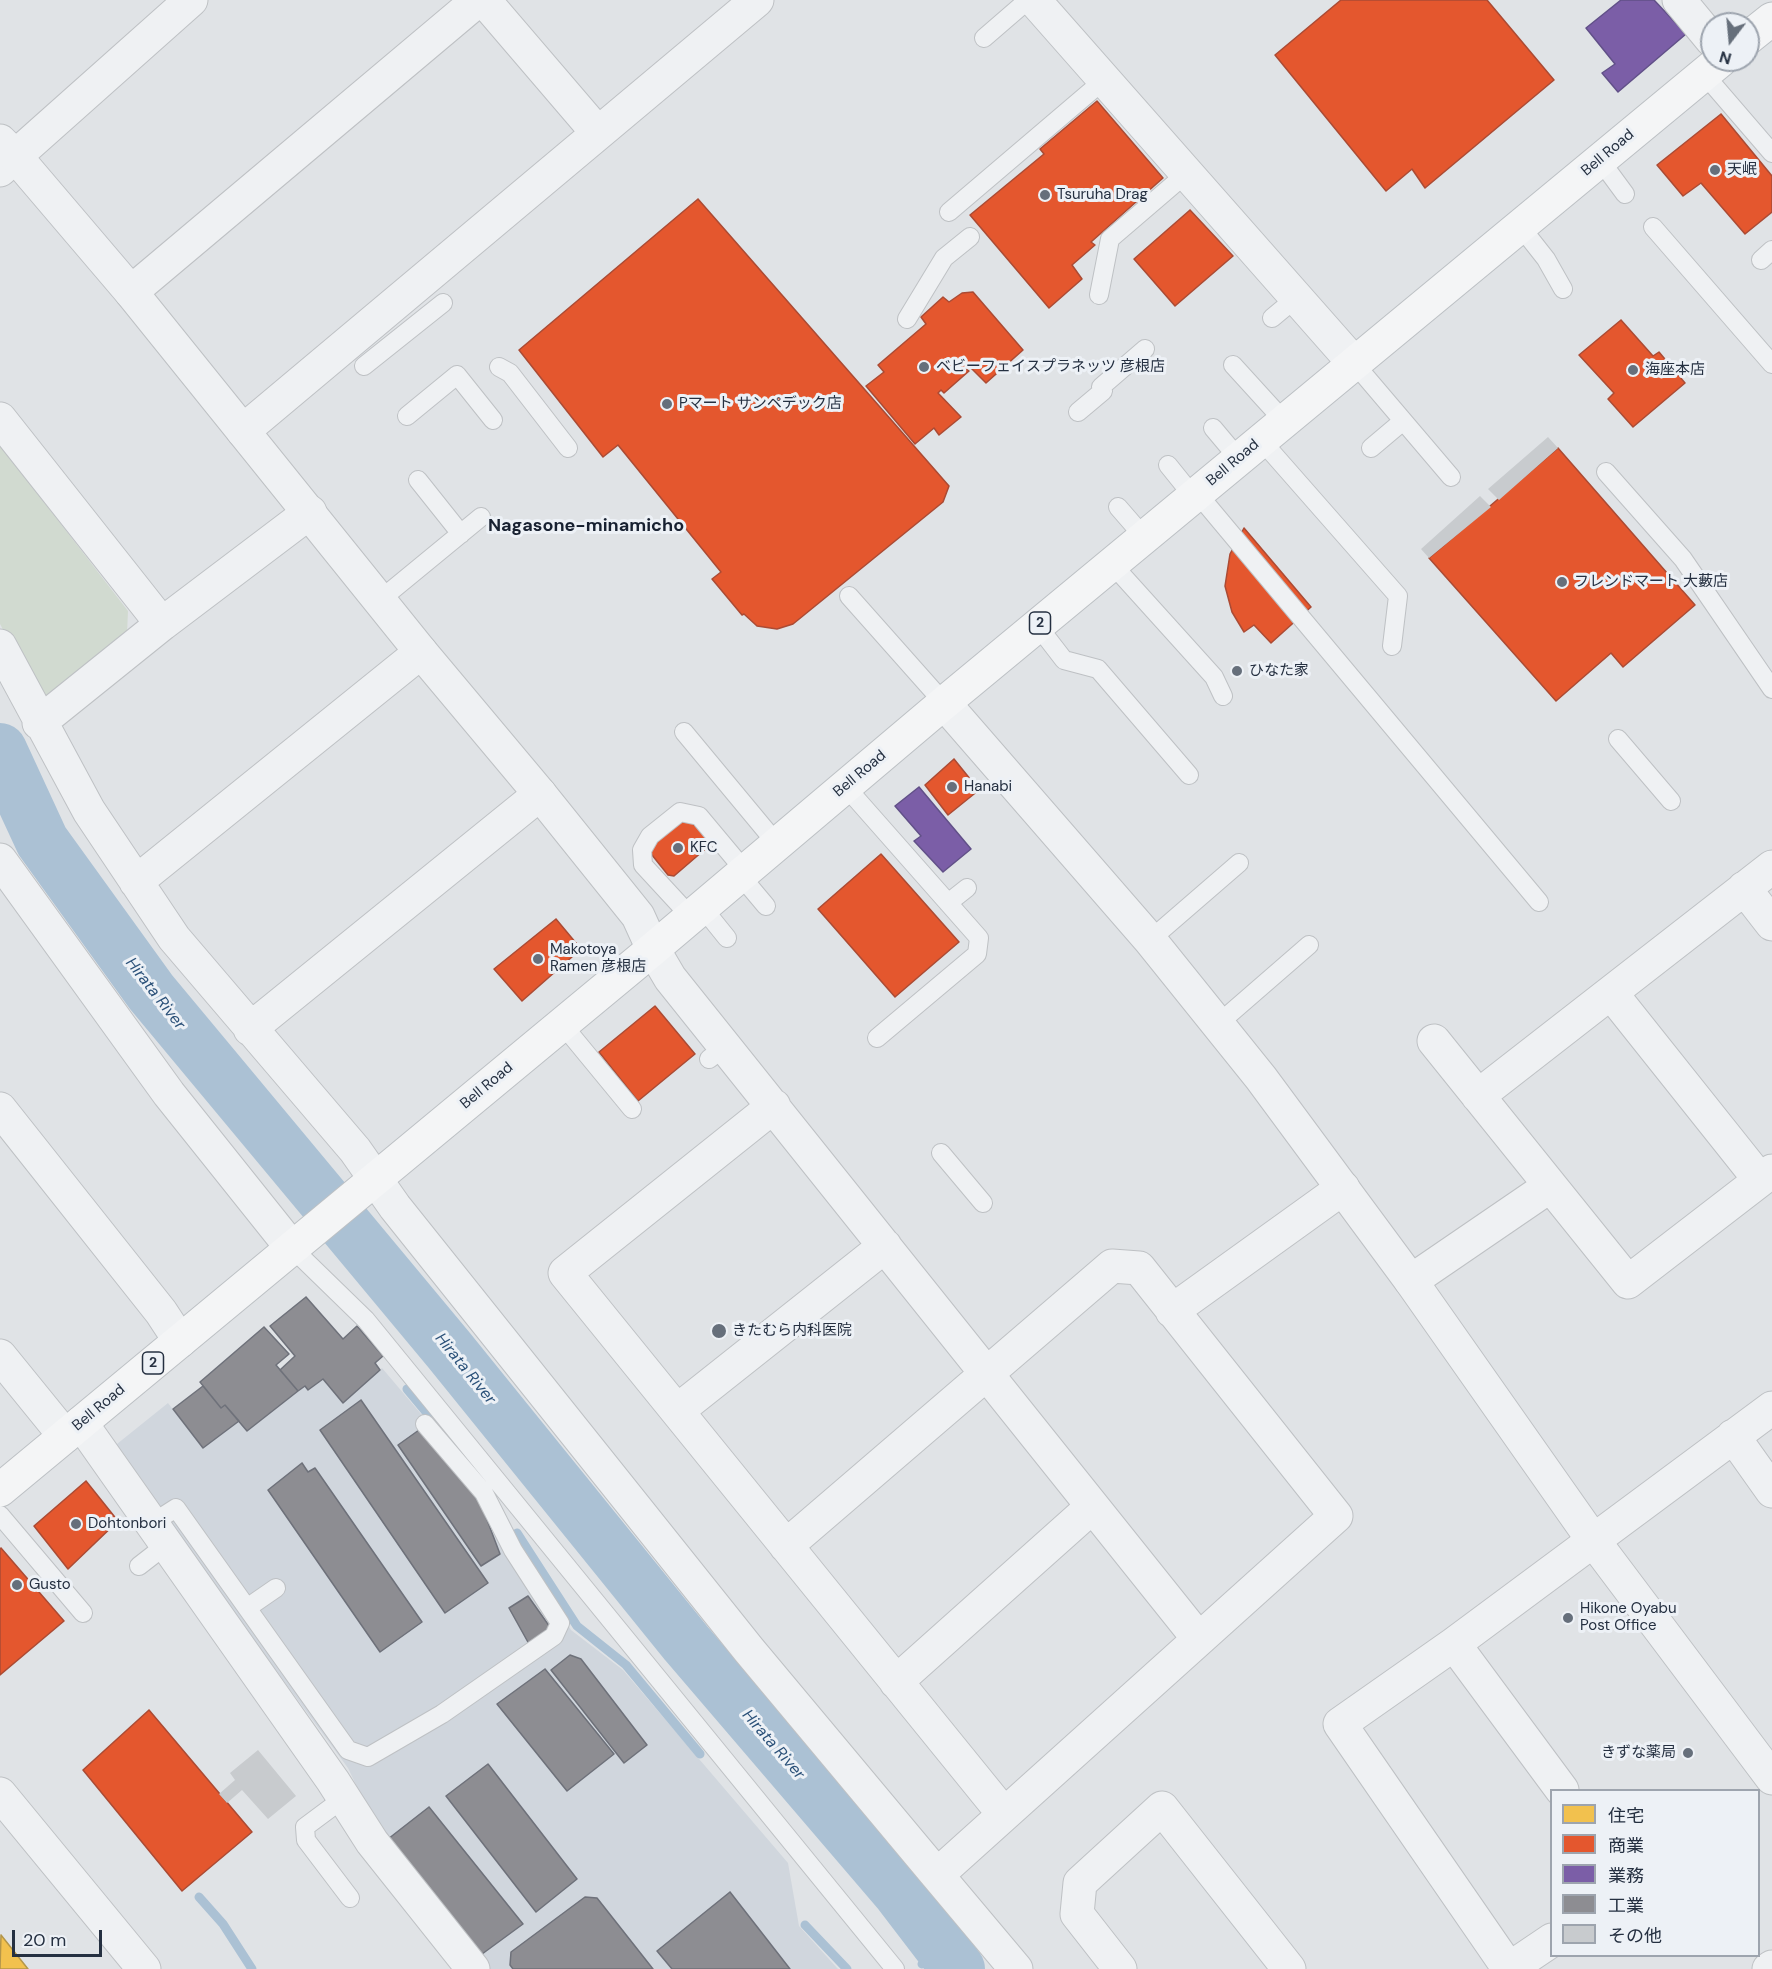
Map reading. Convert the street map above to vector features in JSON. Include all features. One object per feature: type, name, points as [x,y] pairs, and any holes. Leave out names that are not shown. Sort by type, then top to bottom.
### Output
[{"type":"main road","points":[[1760,28],[1772,19]]},
{"type":"main road","name":"Bell Road","points":[[0,1490],[653,949],[944,703],[1707,72]]},
{"type":"street","points":[[191,0],[6,156],[131,292],[421,652],[540,794],[638,916],[653,949],[717,1053],[774,1106],[870,1215],[885,1246],[911,1267],[987,1375],[1198,1638]]},
{"type":"street","points":[[131,292],[478,0]]},
{"type":"street","points":[[484,0],[597,132]]},
{"type":"street","points":[[243,431],[757,0]]},
{"type":"street","points":[[1034,0],[1187,173],[1284,308],[1354,363]]},
{"type":"street","points":[[1679,0],[1700,25]]},
{"type":"street","points":[[0,418],[162,624]]},
{"type":"street","points":[[39,723],[162,624],[310,512]]},
{"type":"street","points":[[0,646],[39,723],[89,811],[174,938],[355,1150],[369,1184],[402,1216],[749,1650],[1016,1969]]},
{"type":"street","points":[[136,882],[421,652]]},
{"type":"street","points":[[944,703],[1150,940],[1218,1024],[1411,1281],[1593,1540],[1772,1778]]},
{"type":"street","points":[[250,1029],[540,794]]},
{"type":"street","points":[[0,860],[169,1094],[300,1242]]},
{"type":"street","points":[[1478,1096],[1772,867]]},
{"type":"street","points":[[1744,888],[1772,924]]},
{"type":"street","points":[[1434,1041],[1628,1282],[1766,1176],[1611,993]]},
{"type":"street","points":[[774,1106],[565,1273],[1003,1813]]},
{"type":"street","points":[[0,1109],[161,1312],[180,1341]]},
{"type":"street","points":[[1411,1281],[1550,1186]]},
{"type":"street","points":[[1172,1311],[1342,1188]]},
{"type":"street","points":[[677,1411],[885,1246]]},
{"type":"street","points":[[786,1546],[1112,1266],[1139,1268],[1336,1516],[1003,1813],[937,1875]]},
{"type":"street","points":[[0,1356],[73,1429],[159,1535],[344,1798],[372,1842],[473,1969]]},
{"type":"street","points":[[1550,1941],[1509,1969],[1340,1724],[1454,1644],[1772,1408]]},
{"type":"street","points":[[1733,1436],[1772,1491]]},
{"type":"street","points":[[896,1682],[1092,1507]]},
{"type":"street","points":[[1454,1644],[1561,1789]]},
{"type":"street","points":[[0,1794],[141,1968]]},
{"type":"street","points":[[1120,1969],[1077,1914],[1080,1883],[1162,1808],[1289,1969]]},
{"type":"lane","points":[[984,38],[1028,0]]},
{"type":"lane","points":[[1716,72],[1772,153]]},
{"type":"lane","points":[[949,212],[1104,80]]},
{"type":"lane","points":[[1600,160],[1625,194]]},
{"type":"lane","points":[[1099,295],[1110,239],[1187,173]]},
{"type":"lane","points":[[1520,226],[1546,259],[1563,289]]},
{"type":"lane","points":[[1653,226],[1772,364]]},
{"type":"lane","points":[[908,320],[944,258],[970,237]]},
{"type":"lane","points":[[364,366],[443,303]]},
{"type":"lane","points":[[1078,412],[1145,349]]},
{"type":"lane","points":[[1354,363],[1451,477]]},
{"type":"lane","points":[[1233,364],[1261,440],[1398,596],[1392,646]]},
{"type":"lane","points":[[499,367],[510,373],[567,448]]},
{"type":"lane","points":[[407,416],[457,375],[493,420]]},
{"type":"lane","points":[[1371,448],[1403,421]]},
{"type":"lane","points":[[1213,428],[1261,440]]},
{"type":"lane","points":[[1168,465],[1539,902]]},
{"type":"lane","points":[[1606,472],[1683,559],[1772,689]]},
{"type":"lane","points":[[418,480],[461,534]]},
{"type":"lane","points":[[1118,507],[1144,537]]},
{"type":"lane","points":[[380,600],[481,517]]},
{"type":"lane","points":[[1112,564],[1214,677],[1223,696]]},
{"type":"lane","points":[[849,596],[944,703]]},
{"type":"lane","points":[[1037,626],[1064,660],[1098,669],[1189,775]]},
{"type":"lane","points":[[684,732],[777,844]]},
{"type":"lane","points":[[1618,739],[1671,801]]},
{"type":"lane","points":[[845,786],[979,938],[977,954],[877,1038]]},
{"type":"lane","points":[[727,938],[643,865],[642,849],[650,836],[680,812],[699,816],[766,906]]},
{"type":"lane","points":[[1150,940],[1239,863]]},
{"type":"lane","points":[[948,903],[967,888]]},
{"type":"lane","points":[[1218,1024],[1309,945]]},
{"type":"lane","points":[[562,1024],[633,1109]]},
{"type":"lane","points":[[940,1153],[983,1203]]},
{"type":"lane","points":[[300,1242],[381,1337],[895,1969]]},
{"type":"lane","points":[[139,1566],[176,1508],[348,1750],[368,1757],[442,1713],[554,1636],[560,1623],[513,1550],[484,1493],[424,1424]]},
{"type":"lane","points":[[0,1515],[83,1613]]},
{"type":"lane","points":[[247,1608],[276,1588]]},
{"type":"lane","points":[[344,1798],[305,1827],[306,1840],[350,1898]]},
{"type":"shaded area","points":[[0,445],[128,611],[127,634],[50,700],[39,697],[0,624]]},
{"type":"shaded area","points":[[382,1368],[494,1500],[571,1630],[623,1670],[788,1863],[799,1926],[838,1969],[486,1969],[380,1835],[348,1768],[112,1448],[168,1403],[203,1448],[239,1421],[247,1431],[305,1386],[309,1390],[323,1379],[343,1403]]},
{"type":"building: 住宅","points":[[1,1935],[28,1969],[0,1969]]},
{"type":"building: 商業","points":[[1341,0],[1487,0],[1554,80],[1425,188],[1412,169],[1386,191],[1275,55]]},
{"type":"building: 商業","points":[[1097,101],[1163,178],[1091,242],[1095,245],[1072,265],[1082,279],[1049,308],[970,215],[1044,154],[1040,149]]},
{"type":"building: 商業","name":"天岷","points":[[1721,114],[1772,176],[1772,212],[1745,234],[1701,183],[1683,196],[1657,165]]},
{"type":"building: 商業","points":[[698,199],[949,486],[943,502],[793,624],[777,629],[757,626],[744,614],[742,615],[712,579],[721,572],[618,445],[603,457],[519,350]]},
{"type":"building: 商業","points":[[1190,210],[1233,256],[1175,306],[1134,259]]},
{"type":"building: 商業","name":"ベビーフェイスプラネッツ 彦根店","points":[[973,292],[1023,350],[986,383],[969,366],[966,369],[969,371],[944,393],[941,390],[938,393],[961,417],[939,435],[934,428],[915,444],[866,386],[884,372],[878,365],[926,324],[921,317],[943,297],[949,302],[962,293]]},
{"type":"building: 商業","name":"海座本店","points":[[1621,320],[1653,356],[1659,352],[1685,383],[1633,427],[1608,399],[1614,393],[1579,355]]},
{"type":"building: 商業","name":"フレンドマート 大藪店","points":[[1558,448],[1695,605],[1623,667],[1611,653],[1556,701],[1429,558]]},
{"type":"building: 商業","points":[[1244,528],[1311,607],[1271,643],[1254,625],[1244,632],[1232,612],[1225,586],[1230,554]]},
{"type":"building: 商業","name":"Hanabi","points":[[954,759],[979,790],[948,815],[925,785]]},
{"type":"building: 商業","name":"KFC","points":[[681,819],[689,820],[710,840],[710,845],[674,876],[668,875],[648,850]]},
{"type":"building: 商業","points":[[881,854],[959,942],[895,997],[818,909]]},
{"type":"building: 商業","name":"Makotoya Ramen 彦根店","points":[[556,919],[581,949],[522,1001],[494,969]]},
{"type":"building: 商業","points":[[655,1006],[695,1054],[638,1101],[599,1052]]},
{"type":"building: 商業","name":"Dohtonbori","points":[[86,1481],[118,1521],[68,1569],[34,1526]]},
{"type":"building: 商業","name":"Gusto","points":[[0,1549],[64,1621],[0,1675]]},
{"type":"building: 商業","points":[[149,1710],[252,1832],[182,1891],[83,1770]]},
{"type":"building: 業務","points":[[1621,0],[1654,0],[1686,34],[1618,92],[1602,73],[1615,64],[1586,28]]},
{"type":"building: 業務","points":[[919,787],[971,849],[943,872],[914,841],[921,836],[895,806]]},
{"type":"building: 工業","points":[[306,1297],[343,1339],[357,1326],[383,1356],[375,1363],[380,1370],[343,1403],[323,1379],[308,1390],[305,1386],[298,1391],[280,1370],[295,1356],[270,1326]]},
{"type":"building: 工業","points":[[264,1327],[289,1354],[276,1365],[298,1391],[247,1431],[225,1405],[221,1408],[200,1382]]},
{"type":"building: 工業","points":[[203,1386],[221,1408],[225,1405],[239,1421],[203,1448],[173,1409]]},
{"type":"building: 工業","points":[[361,1400],[488,1583],[445,1613],[320,1430]]},
{"type":"building: 工業","points":[[419,1430],[478,1496],[500,1554],[481,1566],[398,1445]]},
{"type":"building: 工業","points":[[302,1463],[308,1472],[315,1468],[422,1622],[380,1652],[268,1490]]},
{"type":"building: 工業","points":[[528,1596],[550,1627],[529,1644],[509,1608]]},
{"type":"building: 工業","points":[[570,1655],[581,1659],[647,1745],[624,1763],[551,1670]]},
{"type":"building: 工業","points":[[545,1669],[614,1754],[567,1791],[497,1704]]},
{"type":"building: 工業","points":[[488,1764],[577,1879],[536,1912],[446,1796]]},
{"type":"building: 工業","points":[[429,1807],[523,1924],[478,1957],[388,1839]]},
{"type":"building: 工業","points":[[730,1892],[790,1969],[672,1969],[657,1951]]},
{"type":"building: 工業","points":[[585,1897],[597,1898],[653,1969],[513,1969],[510,1965],[511,1952]]},
{"type":"building: その他","points":[[1548,437],[1558,448],[1499,500],[1488,489]]},
{"type":"building: その他","points":[[1480,496],[1491,507],[1429,558],[1421,549]]},
{"type":"building: その他","points":[[258,1750],[296,1796],[268,1819],[242,1790],[227,1803],[219,1794],[235,1780],[230,1773]]},
{"type":"waterway","name":"Hirata River","points":[[0,750],[42,841],[151,992],[449,1350],[686,1643],[900,1893],[958,1969]]},
{"type":"waterway","points":[[407,1389],[432,1419]]},
{"type":"waterway","points":[[517,1533],[577,1626],[626,1665],[700,1754]]},
{"type":"waterway","points":[[199,1897],[223,1924],[252,1969]]},
{"type":"waterway","points":[[805,1925],[847,1969]]},
{"type":"waterway","points":[[922,1964],[941,1947]]},
{"type":"place","name":"天岷","points":[[1715,170]]},
{"type":"place","name":"Tsuruha Drag","points":[[1045,195]]},
{"type":"place","name":"ベビーフェイスプラネッツ 彦根店","points":[[924,367]]},
{"type":"place","name":"海座本店","points":[[1633,370]]},
{"type":"place","name":"Pマート サンペデック店","points":[[667,404]]},
{"type":"place","name":"フレンドマート 大藪店","points":[[1562,582]]},
{"type":"place","name":"ひなた家","points":[[1237,671]]},
{"type":"place","name":"Hanabi","points":[[952,787]]},
{"type":"place","name":"KFC","points":[[678,848]]},
{"type":"place","name":"Makotoya Ramen 彦根店","points":[[538,959]]},
{"type":"place","name":"きたむら内科医院","points":[[719,1331]]},
{"type":"place","name":"Dohtonbori","points":[[76,1524]]},
{"type":"place","name":"Gusto","points":[[17,1585]]},
{"type":"place","name":"Hikone Oyabu Post Office","points":[[1568,1618]]},
{"type":"place","name":"きずな薬局","points":[[1688,1753]]},
{"type":"district","name":"Nagasone-minamicho","points":[[586,526]]}]
